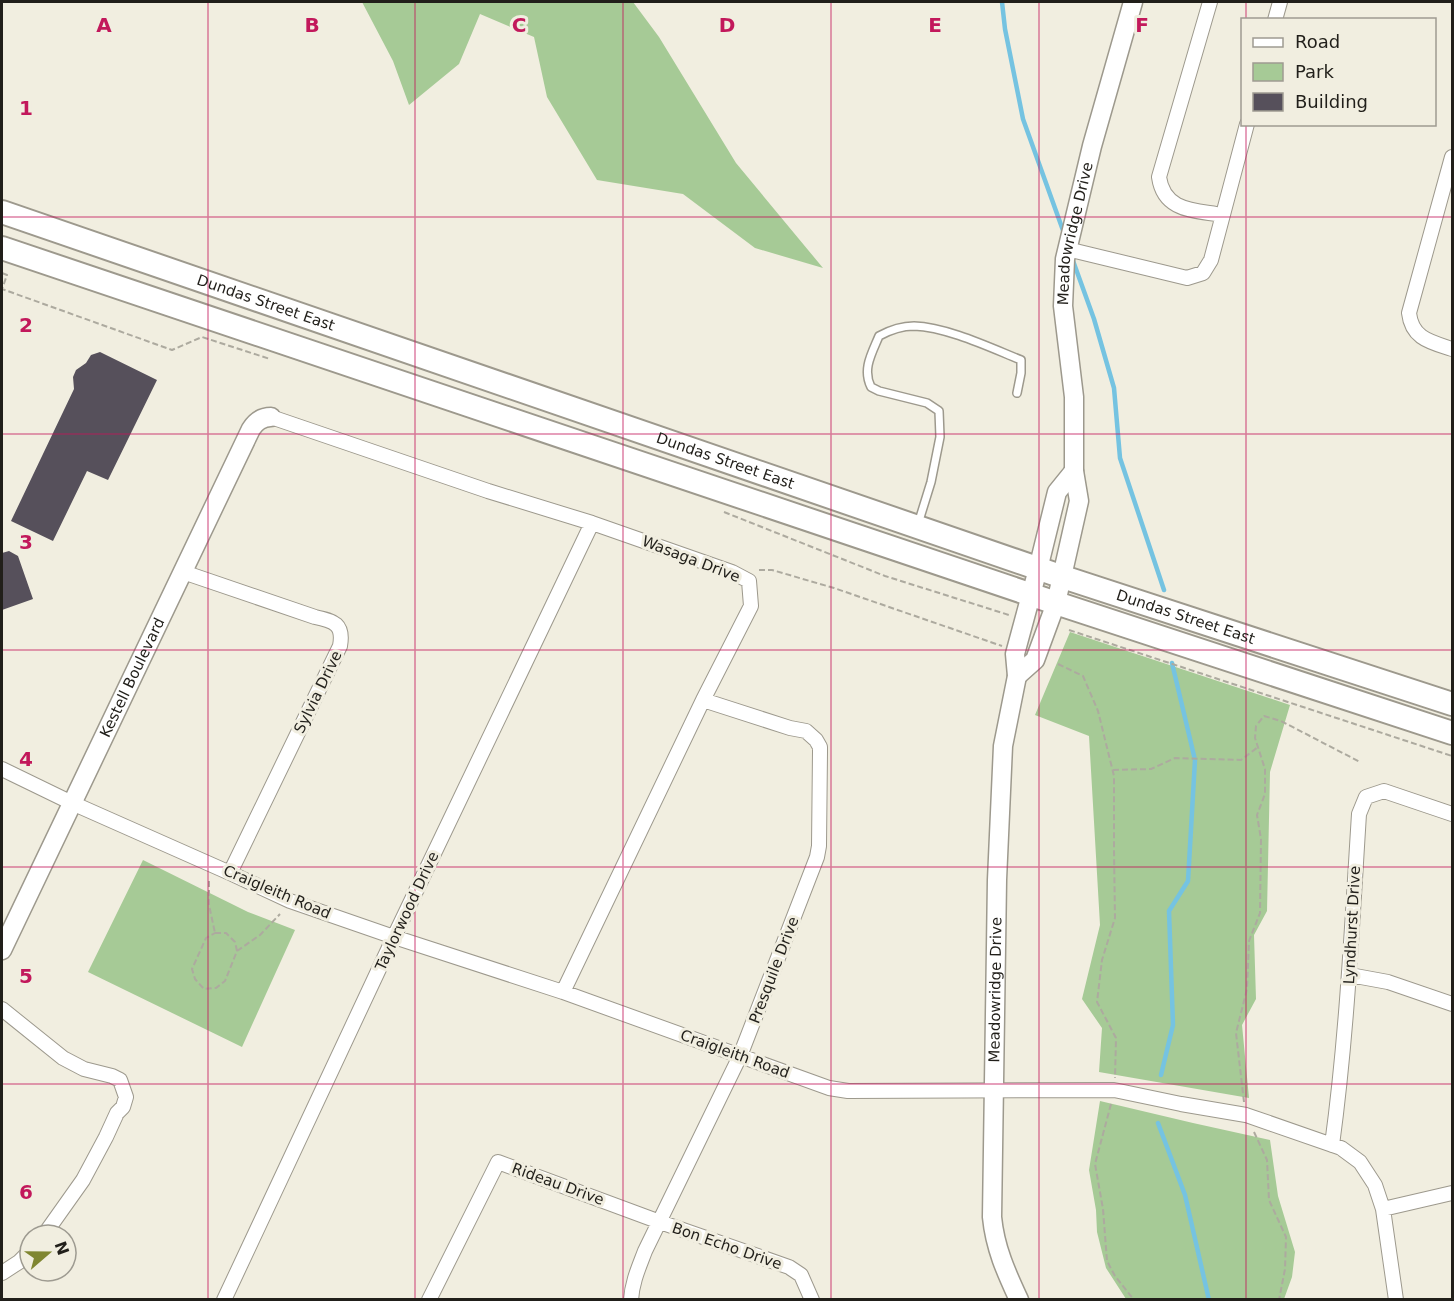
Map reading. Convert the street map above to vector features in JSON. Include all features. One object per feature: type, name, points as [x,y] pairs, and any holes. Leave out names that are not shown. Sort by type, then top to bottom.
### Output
[{"type":"main road","name":"Dundas Street East","points":[[2,212],[1038,569],[1452,704]]},
{"type":"main road","name":"Dundas Street East","points":[[2,248],[1031,595],[1452,733]]},
{"type":"street","name":"Meadowridge Drive","points":[[1017,676],[1035,660],[1056,603],[1079,501],[1074,471],[1074,397],[1063,306],[1065,259],[1092,146],[1133,2]]},
{"type":"street","points":[[1210,2],[1159,177],[1160,188],[1177,207],[1222,215]]},
{"type":"street","points":[[1276,18],[1280,2]]},
{"type":"street","points":[[1067,249],[1187,278],[1203,273],[1211,260],[1246,126]]},
{"type":"street","points":[[1452,157],[1448,191],[1409,314],[1410,323],[1417,334],[1452,349]]},
{"type":"street","name":"Wasaga Drive","points":[[271,417],[488,491],[592,523],[732,572],[749,581],[751,606],[703,700],[563,992]]},
{"type":"street","name":"Kestell Boulevard","points":[[2,950],[251,429],[261,418],[271,417]]},
{"type":"street","name":"Meadowridge Drive","points":[[1019,1299],[998,1252],[992,1217],[1000,788],[1003,746],[1017,676],[1015,654],[1057,492],[1074,471]]},
{"type":"street","name":"Taylorwood Drive","points":[[224,1299],[592,523]]},
{"type":"street","name":"Sylvia Drive","points":[[183,572],[315,617],[330,620],[339,628],[342,638],[230,873]]},
{"type":"street","name":"Presquile Drive","points":[[631,1299],[636,1273],[740,1056],[819,851],[820,747],[814,737],[806,731],[703,700]]},
{"type":"street","name":"Craigleith Road","points":[[2,769],[290,901],[563,992],[829,1088],[848,1091],[1114,1090],[1246,1115],[1341,1148],[1359,1162],[1375,1185],[1383,1209],[1396,1299]]},
{"type":"street","name":"Lyndhurst Drive","points":[[1332,1145],[1350,975],[1359,814],[1366,797],[1384,791],[1452,814]]},
{"type":"street","points":[[1350,975],[1388,982],[1452,1004]]},
{"type":"street","points":[[2,1009],[63,1058],[84,1069],[120,1080],[126,1097],[123,1107],[117,1113],[83,1180],[53,1223]]},
{"type":"street","name":"Rideau Drive","points":[[429,1299],[498,1162],[660,1222]]},
{"type":"street","points":[[1383,1209],[1452,1193]]},
{"type":"street","name":"Bon Echo Drive","points":[[660,1222],[794,1269],[801,1275],[812,1299]]},
{"type":"street","points":[[2,1273],[18,1263]]},
{"type":"lane","points":[[917,527],[931,482],[940,437],[939,411],[927,403],[871,387],[866,373],[870,356],[879,336],[898,328],[914,326],[937,330],[981,344],[1020,360],[1021,373],[1017,393]]},
{"type":"path","points":[[2,273],[7,275],[2,290],[172,350],[202,337],[279,362]]},
{"type":"path","points":[[717,509],[885,576],[1010,616]]},
{"type":"path","points":[[749,581],[760,570],[772,570],[834,588],[1005,647]]},
{"type":"path","points":[[1069,630],[1452,756]]},
{"type":"path","points":[[1058,664],[1083,676],[1098,711],[1114,776],[1115,918],[1102,960],[1097,1002],[1116,1038],[1114,1090],[1095,1164],[1103,1209],[1107,1262],[1134,1299]]},
{"type":"path","points":[[1280,1299],[1285,1269],[1286,1237],[1269,1200],[1266,1160],[1246,1115],[1236,1033],[1247,989],[1249,941],[1260,913],[1261,839],[1257,815],[1265,794],[1265,769],[1255,738],[1256,726],[1264,716],[1281,721],[1360,762]]},
{"type":"path","points":[[1113,770],[1151,769],[1175,758],[1241,760],[1258,747]]},
{"type":"path","points":[[209,881],[209,905],[215,933]]},
{"type":"path","points":[[237,951],[235,942],[226,933],[215,933],[206,938],[192,969],[195,979],[204,989],[216,988],[225,981],[237,951],[260,935],[280,914]]},
{"type":"green space","points":[[362,2],[633,2],[659,37],[736,163],[823,268],[755,248],[683,194],[597,180],[547,97],[534,37],[480,14],[459,64],[409,105],[393,61]]},
{"type":"green space","points":[[1070,632],[1290,705],[1270,772],[1267,911],[1254,935],[1256,999],[1242,1025],[1249,1098],[1099,1072],[1102,1028],[1082,999],[1100,925],[1089,736],[1035,715]]},
{"type":"green space","points":[[143,860],[248,912],[295,930],[242,1047],[88,972]]},
{"type":"green space","points":[[1100,1101],[1270,1140],[1278,1196],[1295,1252],[1292,1277],[1284,1299],[1126,1299],[1106,1268],[1097,1232],[1096,1210],[1089,1170]]},
{"type":"building","points":[[100,352],[157,380],[108,480],[87,471],[53,541],[11,521],[74,389],[73,377],[76,370],[86,363],[91,355]]},
{"type":"building","points":[[9,551],[18,556],[33,599],[2,610],[2,553]]},
{"type":"waterway","points":[[1002,2],[1005,29],[1023,119],[1065,236]]},
{"type":"waterway","points":[[1072,258],[1094,319],[1114,388],[1120,458],[1164,590]]},
{"type":"waterway","points":[[1161,1075],[1173,1025],[1169,911],[1188,881],[1195,760],[1172,663]]},
{"type":"waterway","points":[[1158,1123],[1185,1195],[1209,1300]]}]
